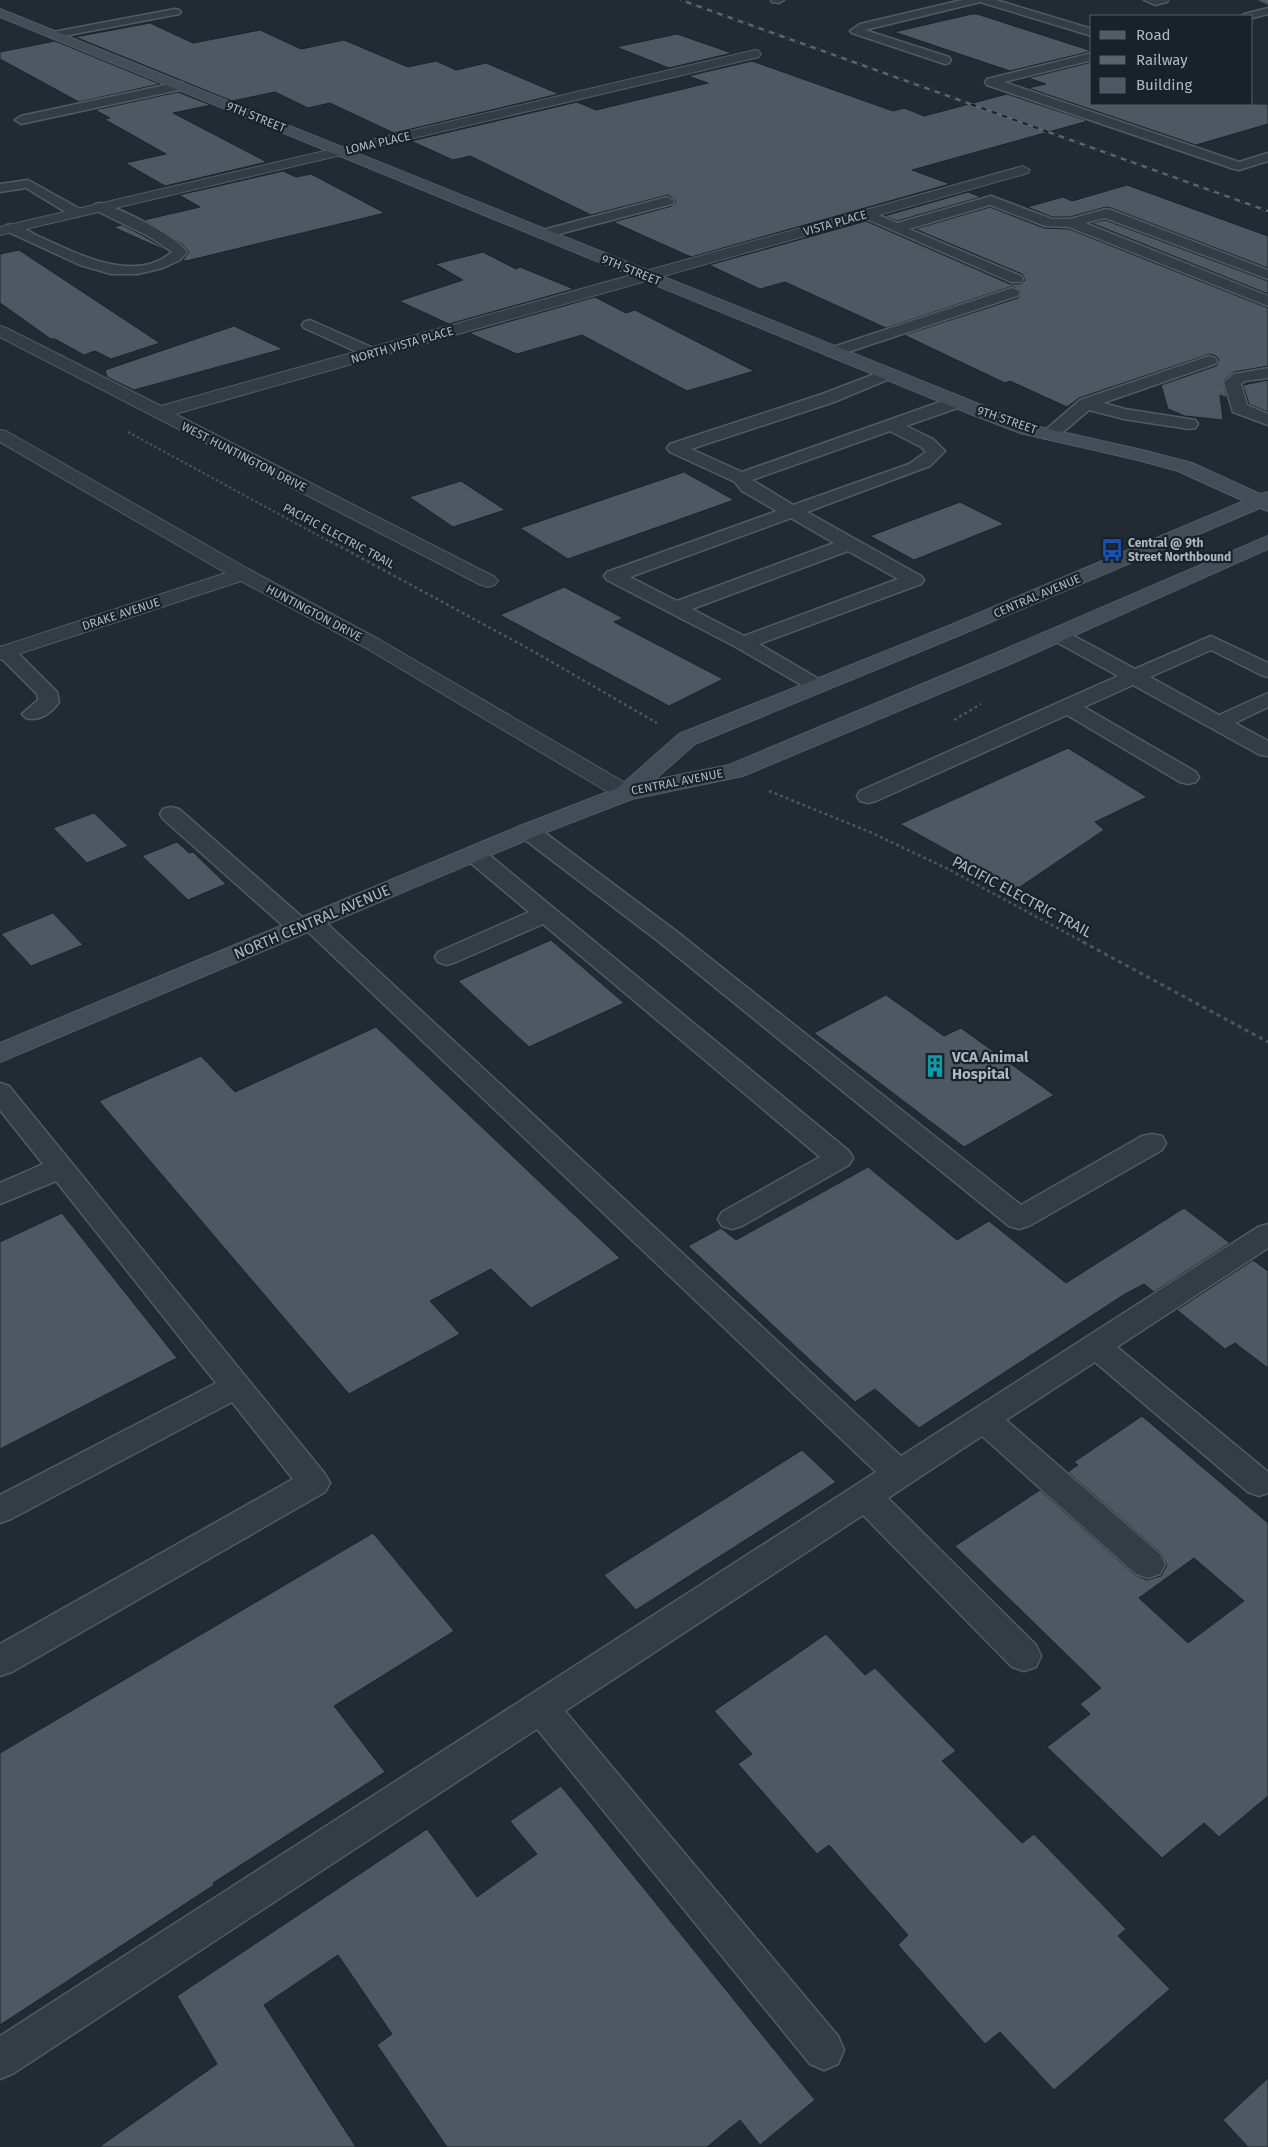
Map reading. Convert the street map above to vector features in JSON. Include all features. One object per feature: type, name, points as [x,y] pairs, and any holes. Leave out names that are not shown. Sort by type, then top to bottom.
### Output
[{"type":"street","name":"9TH STREET","points":[[0,13],[1026,429],[1142,455],[1185,467],[1266,501]]},
{"type":"street","name":"LOMA PLACE","points":[[6,229],[755,54]]},
{"type":"street","name":"VISTA PLACE","points":[[647,276],[1023,170]]},
{"type":"street","name":"NORTH VISTA PLACE","points":[[157,413],[647,276]]},
{"type":"street","name":"WEST HUNTINGTON DRIVE","points":[[0,332],[488,581]]},
{"type":"street","name":"HUNTINGTON DRIVE","points":[[0,435],[243,574],[373,644],[626,793]]},
{"type":"street","name":"CENTRAL AVENUE","points":[[626,793],[687,739],[1266,501]]},
{"type":"street","name":"CENTRAL AVENUE","points":[[626,793],[735,771],[1058,635],[1268,542]]},
{"type":"street","name":"DRAKE AVENUE","points":[[3,653],[243,574]]},
{"type":"street","name":"NORTH CENTRAL AVENUE","points":[[0,1053],[528,831],[626,793]]},
{"type":"lane","points":[[945,60],[856,31],[864,26],[976,0]]},
{"type":"lane","points":[[984,0],[1090,32]]},
{"type":"lane","points":[[1149,0],[1155,2],[1163,0]]},
{"type":"lane","points":[[1252,15],[1268,11]]},
{"type":"lane","points":[[53,35],[175,12]]},
{"type":"lane","points":[[1090,57],[990,82],[1239,166],[1268,157]]},
{"type":"lane","points":[[21,120],[179,86]]},
{"type":"lane","points":[[0,188],[28,184],[77,213]]},
{"type":"lane","points":[[896,228],[991,200],[1050,223],[1071,223],[1106,213],[1268,275]]},
{"type":"lane","points":[[544,234],[667,201]]},
{"type":"lane","points":[[6,229],[112,270],[136,270],[156,266],[175,259],[180,252],[177,247],[170,243],[100,207]]},
{"type":"lane","points":[[833,352],[1014,286],[867,214]]},
{"type":"lane","points":[[1071,223],[1268,301]]},
{"type":"lane","points":[[310,325],[372,353]]},
{"type":"lane","points":[[1050,434],[1086,404],[1209,361]]},
{"type":"lane","points":[[1268,373],[1240,377],[1232,382],[1239,408],[1268,420]]},
{"type":"lane","points":[[744,643],[914,580],[748,487],[741,478],[676,448],[828,398],[888,374]]},
{"type":"lane","points":[[741,478],[957,402]]},
{"type":"lane","points":[[1086,404],[1124,414],[1189,424]]},
{"type":"lane","points":[[817,686],[744,643],[614,576],[915,468],[930,460],[936,451],[927,443],[891,425]]},
{"type":"lane","points":[[676,608],[849,544]]},
{"type":"lane","points":[[1058,635],[1268,750]]},
{"type":"lane","points":[[868,796],[1211,642],[1268,671]]},
{"type":"lane","points":[[3,653],[47,692],[49,702],[33,714]]},
{"type":"lane","points":[[1219,723],[1268,699]]},
{"type":"lane","points":[[1069,706],[1188,777]]},
{"type":"lane","points":[[171,814],[305,925],[899,1474]]},
{"type":"lane","points":[[528,831],[667,936],[1019,1219],[1152,1143]]},
{"type":"lane","points":[[474,854],[839,1158],[732,1219]]},
{"type":"lane","points":[[447,957],[546,914]]},
{"type":"lane","points":[[0,1092],[314,1483],[0,1661]]},
{"type":"lane","points":[[0,1194],[60,1168]]},
{"type":"lane","points":[[0,2059],[1268,1234]]},
{"type":"lane","points":[[1096,1346],[1259,1483]]},
{"type":"lane","points":[[0,1510],[236,1386]]},
{"type":"lane","points":[[984,1419],[1148,1564]]},
{"type":"lane","points":[[865,1496],[1024,1656]]},
{"type":"lane","points":[[540,1708],[824,2050]]},
{"type":"path","name":"PACIFIC ELECTRIC TRAIL","points":[[122,429],[531,650],[659,724]]},
{"type":"path","name":"PACIFIC ELECTRIC TRAIL","points":[[763,787],[870,832],[948,869],[1268,1042]]},
{"type":"building","points":[[977,14],[1090,51],[1010,71],[894,32]]},
{"type":"building","points":[[150,23],[193,43],[260,30],[301,49],[344,40],[408,67],[436,61],[456,70],[486,63],[559,94],[394,133],[330,103],[308,108],[275,92],[232,101],[75,37]]},
{"type":"building","points":[[677,34],[732,53],[669,68],[616,47]]},
{"type":"building","points":[[55,41],[160,84],[79,102],[0,59],[0,52]]},
{"type":"building","points":[[752,61],[893,111],[904,108],[924,116],[1007,94],[1088,121],[912,170],[950,184],[691,257],[613,222],[672,206],[676,201],[668,195],[591,215],[470,156],[453,160],[411,141],[577,102],[596,110],[708,83],[688,76]]},
{"type":"building","points":[[1090,62],[1090,105],[1268,104],[1268,124],[1196,145],[1028,88],[1046,84],[1028,78]]},
{"type":"building","points":[[178,92],[211,105],[173,113],[267,162],[165,186],[125,163],[166,154],[104,119],[110,118],[95,110]]},
{"type":"building","points":[[283,171],[296,177],[311,174],[385,213],[186,261],[183,260],[189,252],[182,244],[144,220],[200,207],[179,195]]},
{"type":"building","points":[[1127,185],[1268,236],[1268,268],[1111,208],[1106,207],[1070,217],[1052,217],[1027,207],[1063,197],[1072,201]]},
{"type":"building","points":[[968,192],[981,197],[897,221],[884,216]]},
{"type":"building","points":[[990,207],[1044,228],[1069,229],[1268,308],[1268,366],[1234,372],[1223,381],[1227,398],[1220,395],[1223,420],[1185,416],[1168,409],[1161,385],[1216,366],[1219,360],[1216,356],[1210,354],[1079,398],[1067,407],[1010,381],[1005,383],[904,335],[1018,298],[1021,292],[1013,286],[886,328],[785,282],[760,289],[709,265],[866,221],[1010,284],[1021,284],[1025,280],[1022,274],[915,229]]},
{"type":"building","points":[[1105,220],[1268,281],[1268,294],[1091,223]]},
{"type":"building","points":[[122,225],[149,239],[169,252],[113,227]]},
{"type":"building","points":[[19,250],[160,343],[111,359],[95,351],[84,355],[55,339],[51,339],[0,303],[0,254]]},
{"type":"building","points":[[483,252],[516,269],[520,267],[574,289],[449,324],[399,301],[463,280],[435,264]]},
{"type":"building","points":[[595,297],[626,313],[635,310],[754,371],[687,391],[582,335],[517,354],[469,333]]},
{"type":"building","points":[[234,326],[283,349],[134,390],[107,377],[105,370]]},
{"type":"building","points":[[1268,380],[1268,412],[1249,404],[1243,385]]},
{"type":"building","points":[[684,472],[734,500],[568,559],[520,528]]},
{"type":"building","points":[[461,481],[505,510],[453,527],[409,497]]},
{"type":"building","points":[[960,502],[1004,524],[914,560],[870,536]]},
{"type":"building","points":[[564,587],[623,618],[614,622],[723,679],[669,706],[500,615]]},
{"type":"building","points":[[1068,748],[1147,797],[1095,822],[1104,830],[1017,889],[900,824]]},
{"type":"building","points":[[94,813],[128,846],[87,863],[53,828]]},
{"type":"building","points":[[177,842],[189,853],[193,852],[226,884],[188,900],[142,856]]},
{"type":"building","points":[[53,913],[83,945],[31,966],[1,934]]},
{"type":"building","points":[[551,940],[624,1003],[529,1047],[458,981]]},
{"type":"building","name":"VCA Animal Hospital","points":[[886,995],[944,1036],[961,1028],[1054,1095],[964,1147],[814,1033]]},
{"type":"building","points":[[376,1027],[620,1258],[531,1308],[491,1269],[430,1301],[460,1334],[349,1394],[99,1101],[201,1056],[235,1092]]},
{"type":"building","points":[[868,1167],[957,1240],[989,1221],[1066,1283],[1184,1208],[1230,1243],[1154,1292],[1144,1284],[1125,1294],[919,1428],[875,1389],[855,1402],[688,1246],[721,1228],[736,1240]]},
{"type":"building","points":[[62,1213],[177,1358],[0,1449],[0,1242]]},
{"type":"building","points":[[1253,1260],[1268,1271],[1268,1368],[1235,1343],[1225,1349],[1177,1310]]},
{"type":"building","points":[[1142,1416],[1268,1523],[1268,1796],[1219,1837],[1204,1823],[1162,1858],[1047,1747],[1090,1714],[1080,1704],[1101,1688],[955,1546],[1040,1490],[1135,1575],[1147,1580],[1161,1576],[1167,1565],[1161,1553],[1068,1472],[1078,1465],[1074,1462]],"holes":[[[1194,1558],[1244,1601],[1188,1643],[1139,1598]]]},
{"type":"building","points":[[802,1450],[836,1482],[636,1610],[604,1575]]},
{"type":"building","points":[[373,1533],[454,1631],[334,1706],[385,1772],[213,1883],[214,1885],[0,2025],[0,1753]]},
{"type":"building","points":[[826,1634],[865,1675],[875,1668],[956,1751],[942,1761],[1022,1843],[1034,1834],[1126,1929],[1118,1936],[1170,1989],[1054,2090],[1000,2032],[985,2044],[898,1945],[908,1935],[829,1845],[817,1854],[738,1764],[752,1754],[714,1711]]},
{"type":"building","points":[[561,1786],[815,2100],[760,2145],[740,2120],[707,2147],[447,2147],[377,2045],[392,2034],[338,1955],[264,2005],[356,2147],[99,2147],[217,2064],[177,1996],[427,1829],[477,1897],[537,1854],[510,1821]]},
{"type":"building","points":[[1268,2078],[1268,2147],[1248,2147],[1223,2120]]},
{"type":"railway","points":[[681,0],[1268,211]]},
{"type":"place","name":"Central @ 9th Street Northbound","points":[[1112,550]]},
{"type":"place","name":"VCA Animal Hospital","points":[[935,1066]]}]
